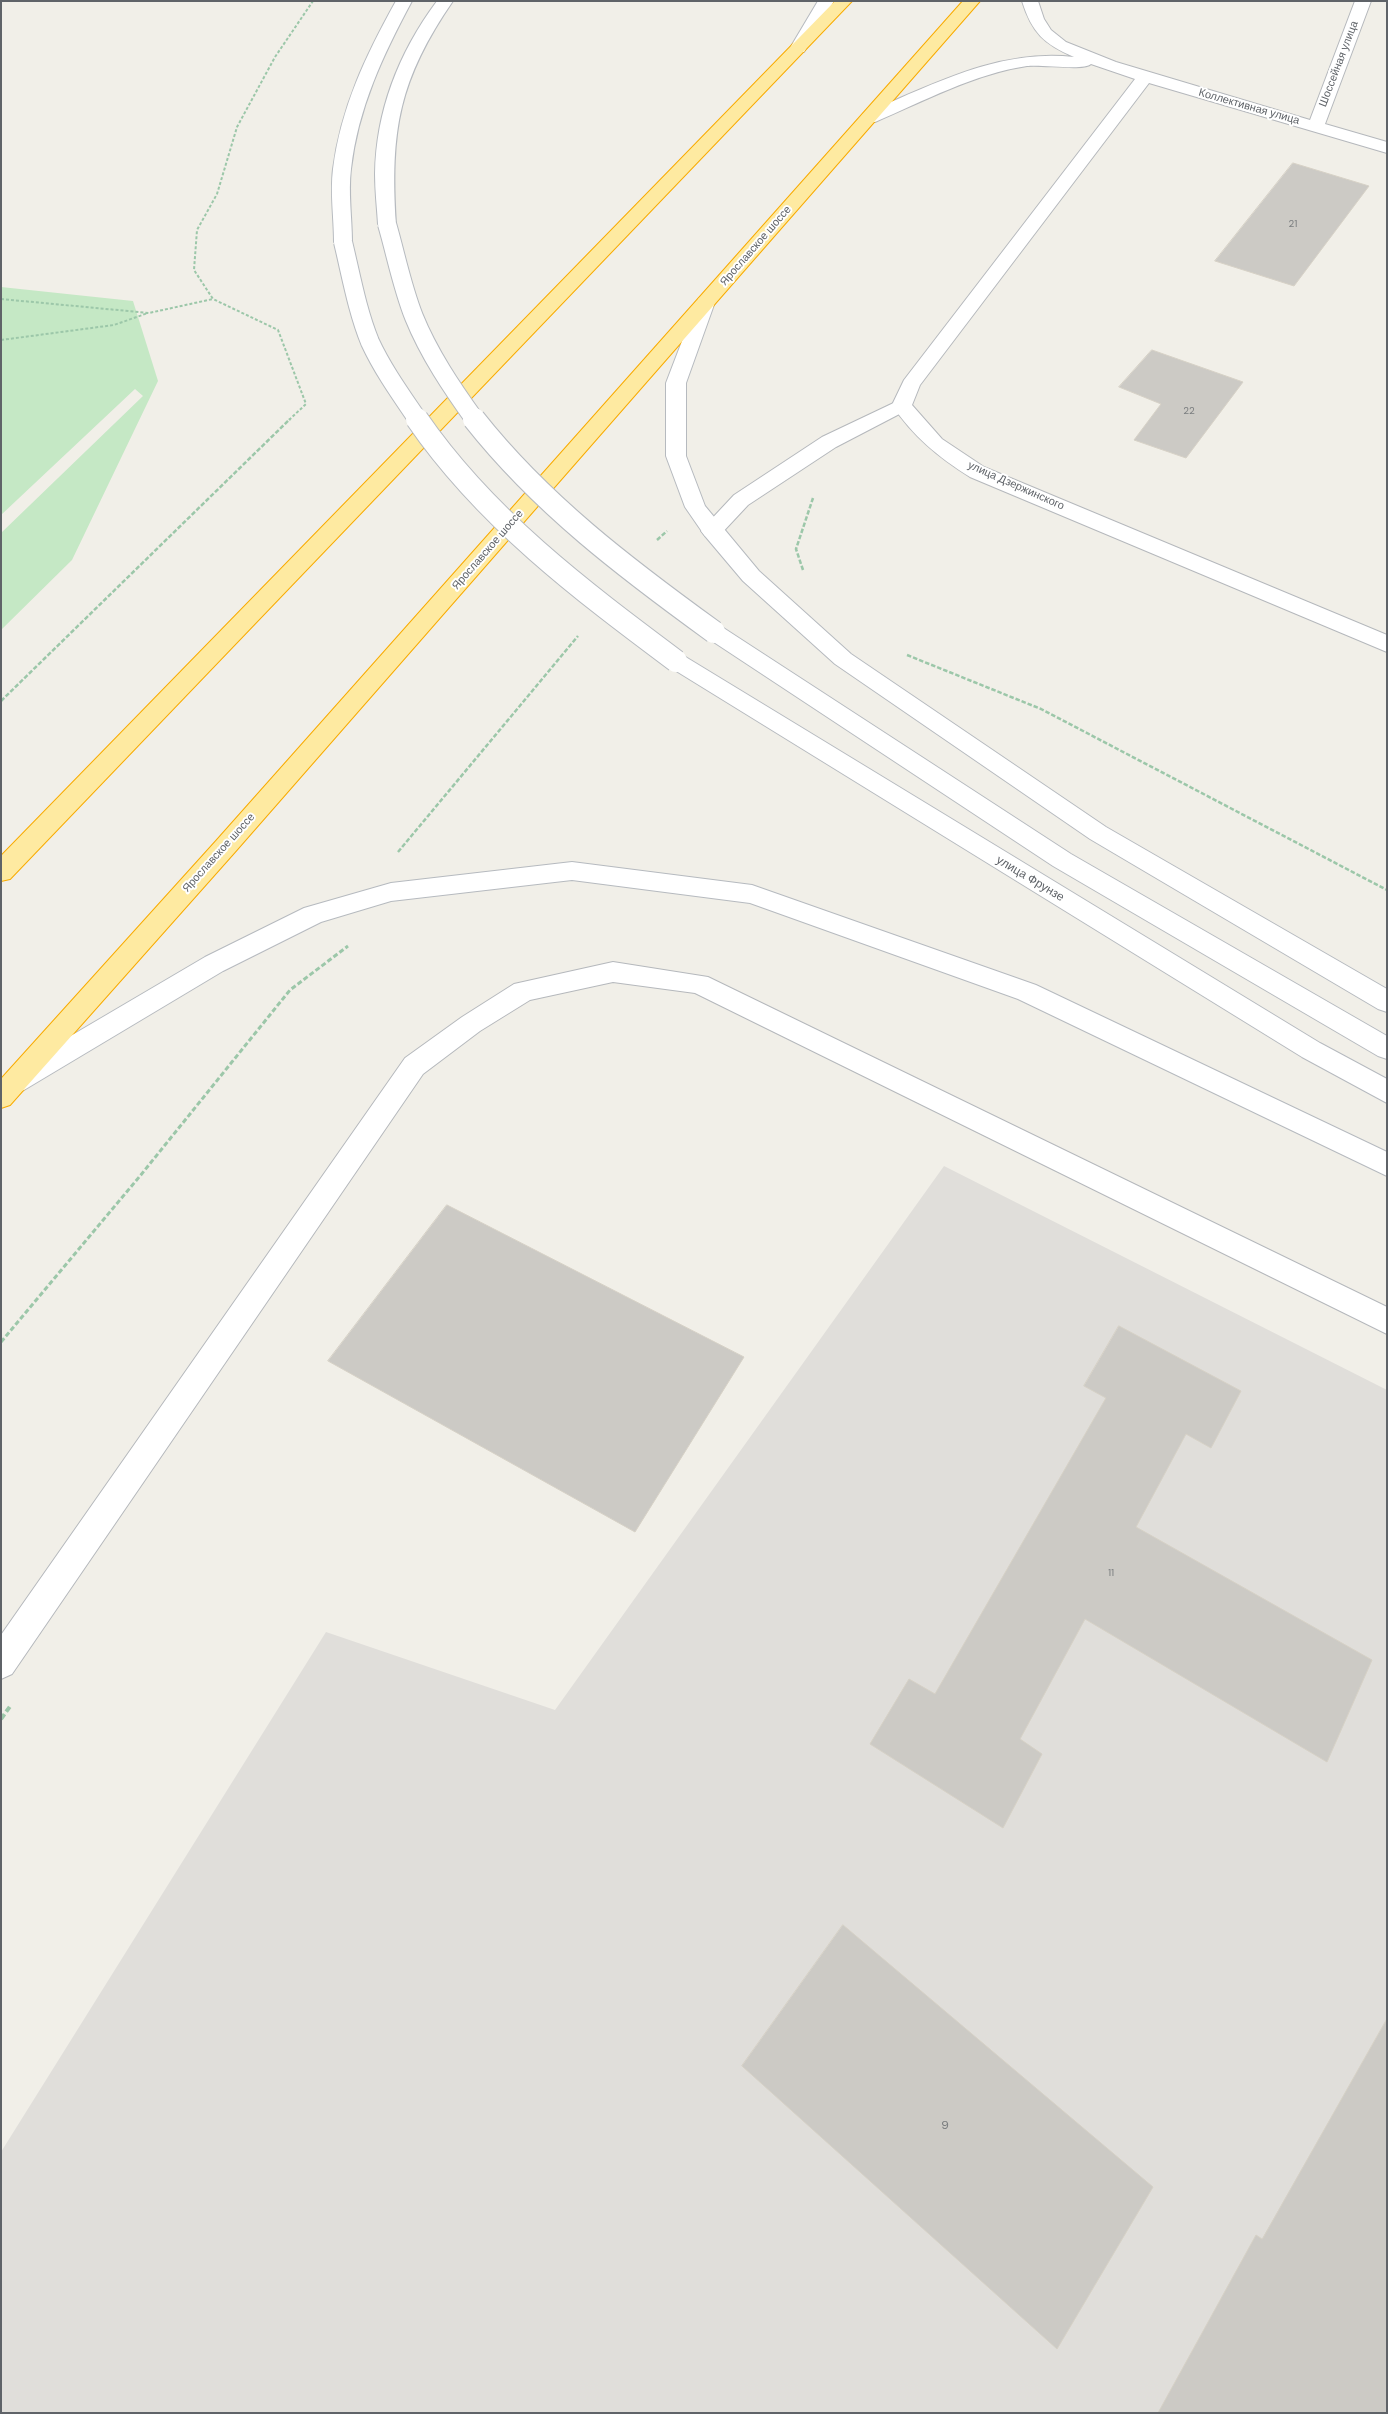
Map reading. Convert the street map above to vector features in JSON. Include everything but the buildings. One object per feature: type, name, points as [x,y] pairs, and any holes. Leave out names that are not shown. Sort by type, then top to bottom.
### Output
[{"type":"highway","points":[[1,872],[844,1]]},
{"type":"highway","name":"Ярославское шоссе","points":[[8,1090],[972,1]]},
{"type":"main road","name":"улица Фрунзе","points":[[404,1],[380,45],[356,101],[342,170],[343,242],[357,300],[370,342],[424,432],[471,490],[526,542],[604,608],[676,661],[1311,1050],[1387,1092]]},
{"type":"main road","points":[[445,1],[416,46],[393,102],[384,167],[387,224],[418,328],[439,368],[471,414],[516,470],[582,532],[650,586],[714,632],[1062,860],[1387,1048]]},
{"type":"main road","points":[[798,48],[826,1]]},
{"type":"main road","name":"Коллективная улица","points":[[1030,1],[1036,19],[1045,33],[1052,39],[1060,45],[1110,66],[1387,148]]},
{"type":"main road","name":"Шоссейная улица","points":[[1316,126],[1363,1]]},
{"type":"main road","name":"Коллективная улица","points":[[869,118],[997,66],[1028,60],[1060,60],[1110,66]]},
{"type":"main road","points":[[712,531],[741,500],[829,442],[902,405],[910,384],[1145,77]]},
{"type":"main road","points":[[706,302],[676,384],[676,456],[695,507],[712,531],[751,576],[843,660],[1098,833],[1387,1002]]},
{"type":"main road","name":"улица Дзержинского","points":[[902,405],[915,426],[937,447],[977,472],[1387,644]]},
{"type":"main road","points":[[8,1090],[214,964],[313,914],[391,892],[572,871],[752,894],[1027,992],[1387,1165]]},
{"type":"main road","points":[[1,1663],[414,1066],[471,1024],[523,992],[613,972],[699,984],[1387,1321]]},
{"type":"path","points":[[1,701],[306,404],[278,330],[212,299],[194,270],[197,230],[217,194],[237,127],[275,57],[313,1]]},
{"type":"path","points":[[1,340],[114,325],[149,313],[212,299]]},
{"type":"path","points":[[1,300],[149,313]]},
{"type":"path","points":[[804,573],[796,550],[815,492]]},
{"type":"path","points":[[900,651],[1041,709],[1387,890]]},
{"type":"path","points":[[1,1342],[140,1176],[290,990],[351,944]]},
{"type":"path","points":[[1,1719],[12,1703]]},
{"type":"shaded area","points":[[944,1166],[1387,1390],[1387,2413],[1,2413],[1,2152],[326,1632],[555,1710]]},
{"type":"green space","points":[[1,287],[133,301],[158,381],[72,560],[1,630],[1,533],[143,396],[135,389],[1,515]]}]
